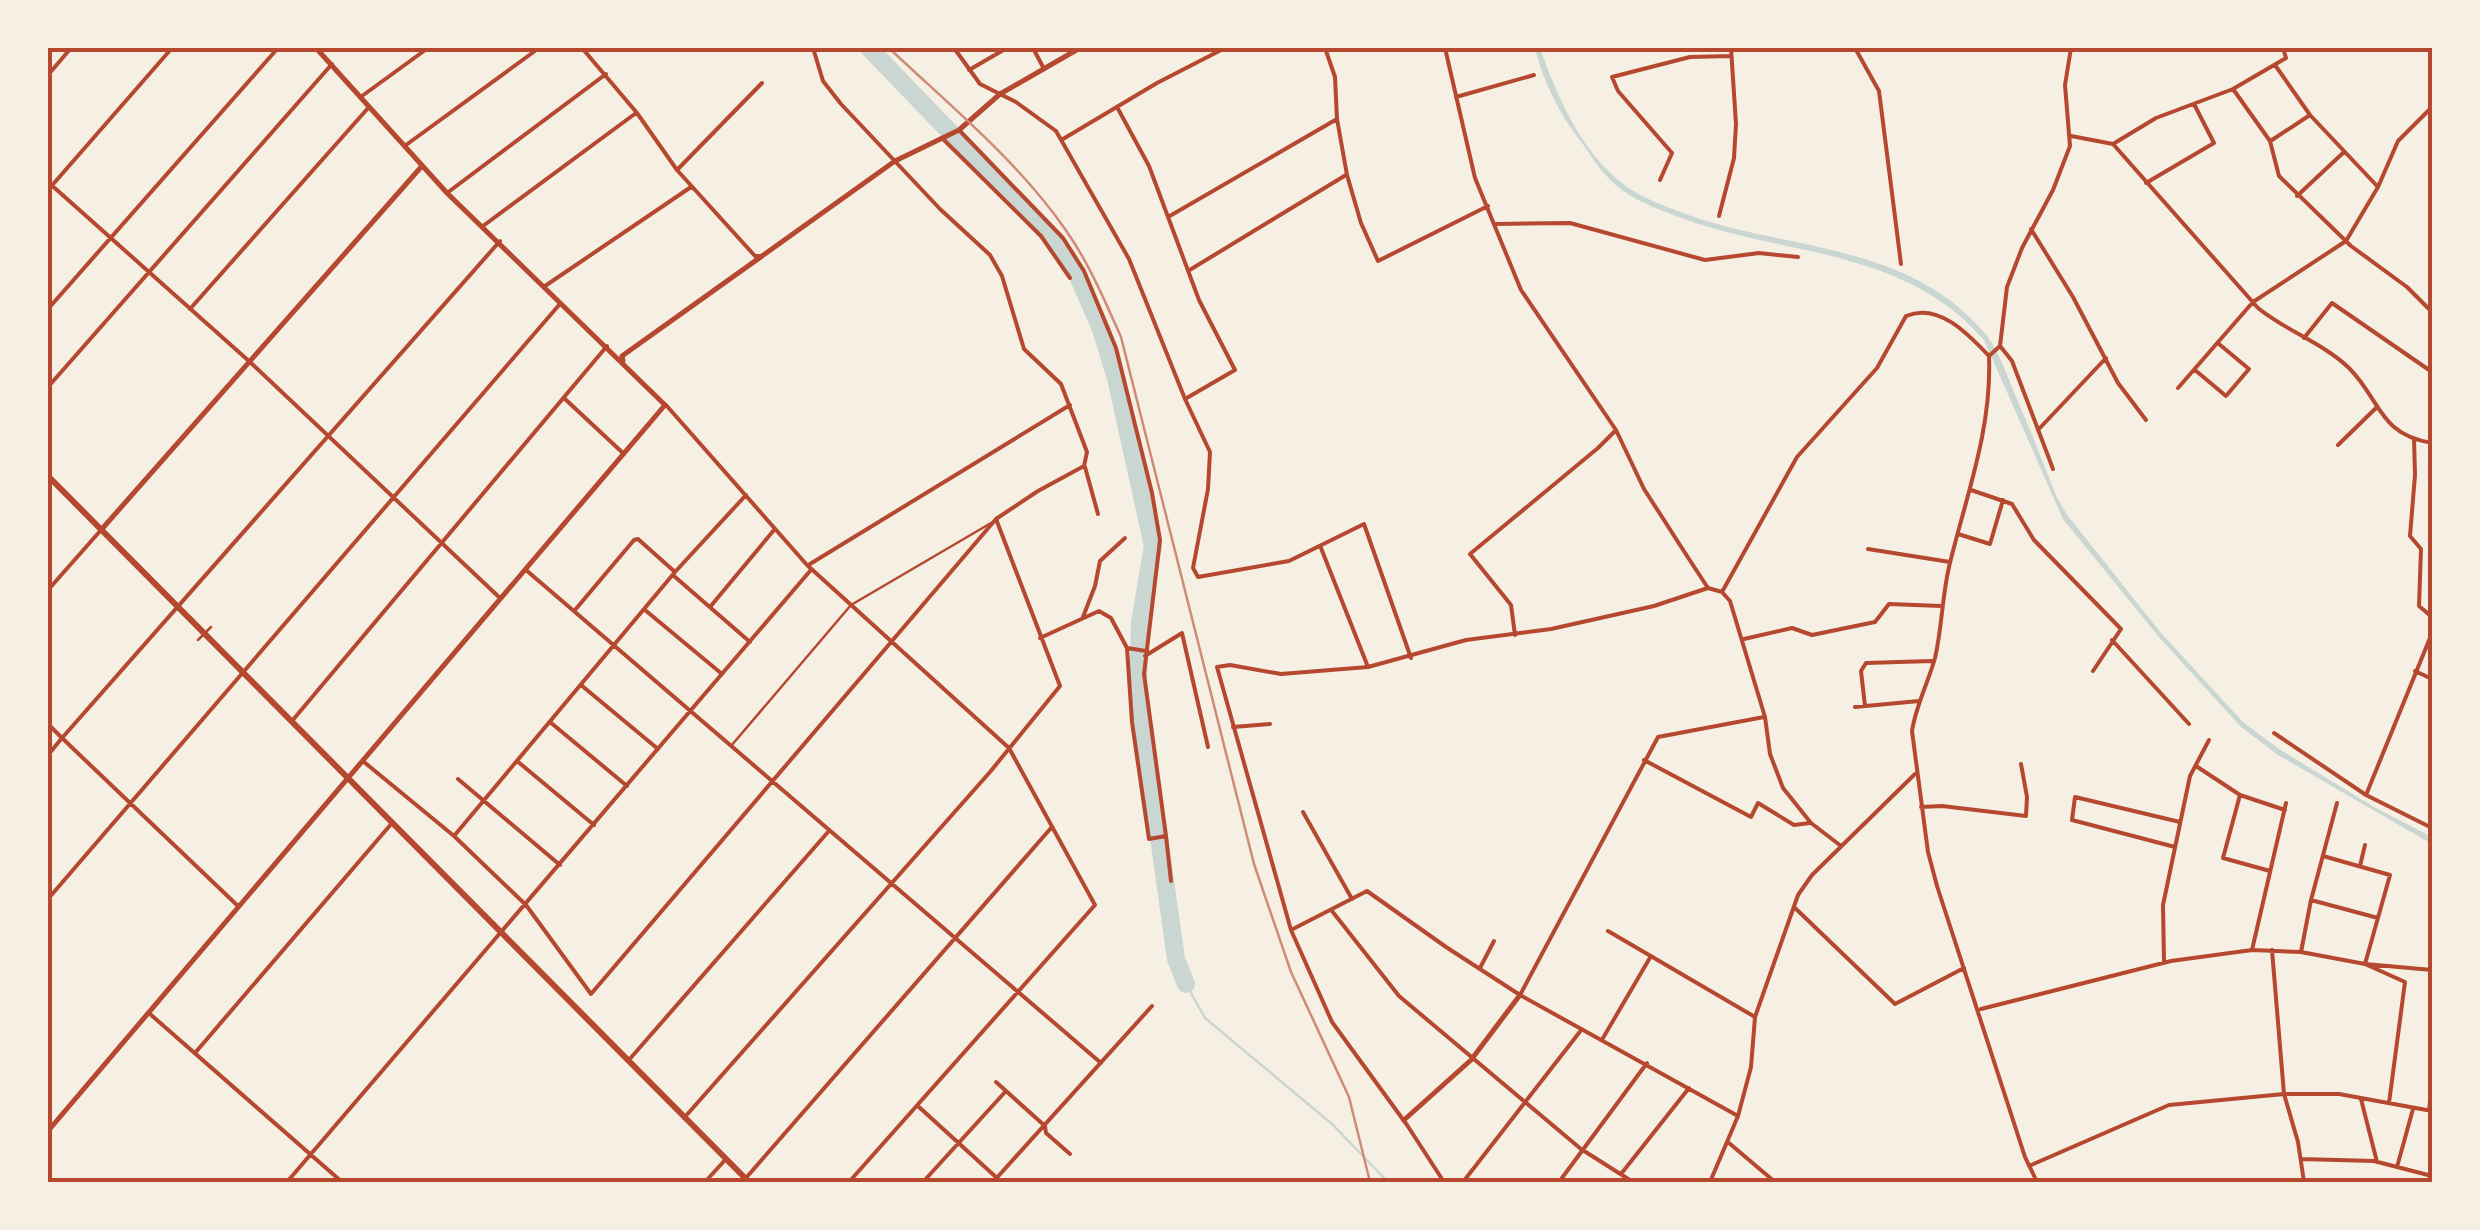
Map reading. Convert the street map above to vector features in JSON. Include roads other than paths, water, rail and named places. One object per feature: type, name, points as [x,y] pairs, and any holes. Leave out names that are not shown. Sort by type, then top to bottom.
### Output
[{"type":"main road","points":[[48,478],[747,1181]]},
{"type":"street","points":[[48,75],[70,48]]},
{"type":"street","points":[[172,48],[49,186],[250,362],[501,599]]},
{"type":"street","points":[[48,309],[278,48]]},
{"type":"street","points":[[316,48],[447,193],[665,405],[810,567],[1009,748],[1095,906],[849,1182]]},
{"type":"street","points":[[362,96],[428,48]]},
{"type":"street","points":[[406,145],[539,48]]},
{"type":"street","points":[[582,48],[637,112],[677,170],[755,256],[761,256]]},
{"type":"street","points":[[730,747],[851,605],[1084,466],[1087,452],[1062,384],[1024,349],[1002,276],[990,255],[940,209],[824,81],[814,48]]},
{"type":"street","points":[[954,48],[980,84],[1040,116],[1063,139],[1129,259],[1211,462],[1194,568],[1198,577],[1289,561],[1364,524],[1411,658]]},
{"type":"street","points":[[969,70],[1006,48]]},
{"type":"street","points":[[1032,48],[1044,68]]},
{"type":"street","points":[[624,364],[622,356],[895,161],[958,130],[1000,94],[1080,48]]},
{"type":"street","points":[[1206,48],[1210,55]]},
{"type":"street","points":[[1063,139],[1225,48]]},
{"type":"street","points":[[1325,48],[1335,77],[1337,119],[1347,175],[1361,223],[1378,261],[1488,206]]},
{"type":"street","points":[[1445,48],[1476,178],[1521,290],[1616,430],[1644,489],[1708,588]]},
{"type":"street","points":[[1718,216],[1734,158],[1731,48]]},
{"type":"street","points":[[1855,48],[1879,91],[1900,264]]},
{"type":"street","points":[[2037,1182],[1928,852],[1912,731],[1934,661],[1950,562],[1971,490],[1985,424],[1990,356],[1999,346],[2007,287],[2064,166],[2071,136],[2064,85],[2071,48]]},
{"type":"street","points":[[2114,144],[2156,118],[2233,90],[2286,58],[2283,48]]},
{"type":"street","points":[[1660,180],[1672,154],[1618,91],[1612,76],[1690,57],[1731,56]]},
{"type":"street","points":[[48,387],[332,64]]},
{"type":"street","points":[[2275,65],[2310,115],[2378,187]]},
{"type":"street","points":[[447,193],[606,74]]},
{"type":"street","points":[[1456,98],[1534,75]]},
{"type":"street","points":[[677,170],[762,84]]},
{"type":"street","points":[[2233,90],[2270,141],[2278,176],[2346,241],[2407,287],[2432,312]]},
{"type":"street","points":[[2146,183],[2214,143],[2194,104]]},
{"type":"street","points":[[190,309],[370,105]]},
{"type":"street","points":[[1117,107],[1149,166],[1188,272],[1235,370],[1185,399]]},
{"type":"street","points":[[2178,388],[2253,302],[2346,241],[2403,134],[2432,107]]},
{"type":"street","points":[[483,226],[637,112]]},
{"type":"street","points":[[2270,141],[2310,115]]},
{"type":"street","points":[[1168,218],[1337,119]]},
{"type":"street","points":[[958,130],[1063,238],[1084,271],[1116,348],[1160,540],[1145,654],[1150,728],[1171,881]]},
{"type":"street","points":[[2071,136],[2114,144],[2253,302],[2272,319],[2346,366],[2370,393],[2383,418],[2414,438],[2432,443]]},
{"type":"street","points":[[942,138],[1040,236],[1070,278]]},
{"type":"street","points":[[2297,196],[2344,152]]},
{"type":"street","points":[[48,590],[422,166]]},
{"type":"street","points":[[1188,272],[1347,175]]},
{"type":"street","points":[[545,286],[691,186]]},
{"type":"street","points":[[1496,224],[1570,223],[1704,260],[1759,254],[1798,258]]},
{"type":"street","points":[[2032,229],[2118,383],[2146,420]]},
{"type":"street","points":[[48,755],[500,242]]},
{"type":"street","points":[[48,898],[559,306],[560,300]]},
{"type":"street","points":[[2304,338],[2332,303],[2432,372]]},
{"type":"street","points":[[1722,592],[1798,457],[1884,359],[1906,316],[1917,312],[1947,319],[1990,356]]},
{"type":"street","points":[[2195,370],[2226,396],[2249,369],[2218,343]]},
{"type":"street","points":[[292,721],[606,346]]},
{"type":"street","points":[[1999,346],[2012,361],[2053,469]]},
{"type":"street","points":[[2038,430],[2106,358]]},
{"type":"street","points":[[564,398],[624,454]]},
{"type":"street","points":[[48,1131],[665,405]]},
{"type":"street","points":[[287,1182],[810,567],[1070,405]]},
{"type":"street","points":[[2338,444],[2376,408]]},
{"type":"street","points":[[1515,634],[1510,605],[1470,554],[1616,430]]},
{"type":"street","points":[[2414,438],[2410,536],[2421,548],[2419,606],[2432,617]]},
{"type":"street","points":[[1084,466],[1098,514]]},
{"type":"street","points":[[1971,490],[2016,508],[2034,540],[2121,628],[2092,671]]},
{"type":"street","points":[[454,836],[746,494]]},
{"type":"street","points":[[1958,534],[1990,544],[2004,500]]},
{"type":"street","points":[[684,1118],[890,886],[1060,686],[996,519]]},
{"type":"street","points":[[363,761],[454,836],[526,904],[592,994],[996,519]]},
{"type":"street","points":[[710,608],[775,528]]},
{"type":"street","points":[[1083,617],[1100,561],[1125,538]]},
{"type":"street","points":[[574,611],[638,540],[750,642]]},
{"type":"street","points":[[1322,548],[1368,667]]},
{"type":"street","points":[[1868,549],[1950,562]]},
{"type":"street","points":[[526,570],[1100,1064]]},
{"type":"street","points":[[1444,1182],[1332,1022],[1291,930],[1217,667],[1230,665],[1281,674],[1368,667],[1466,640],[1654,606],[1708,588],[1722,592],[1730,600],[1744,639],[1765,716],[1774,768],[1793,802],[1811,823],[1842,846]]},
{"type":"street","points":[[1744,639],[1792,628],[1812,634],[1875,622],[1889,604],[1941,606]]},
{"type":"street","points":[[644,609],[722,674]]},
{"type":"street","points":[[1040,638],[1099,611],[1107,613],[1129,649],[1127,678],[1149,839],[1165,836]]},
{"type":"street","points":[[198,640],[211,626]]},
{"type":"street","points":[[1129,649],[1145,654],[1182,633],[1208,747]]},
{"type":"street","points":[[2366,795],[2432,633]]},
{"type":"street","points":[[2112,640],[2189,724]]},
{"type":"street","points":[[1865,706],[1860,671],[1866,663],[1934,661]]},
{"type":"street","points":[[2415,671],[2432,680]]},
{"type":"street","points":[[581,684],[658,749]]},
{"type":"street","points":[[1855,707],[1919,701]]},
{"type":"street","points":[[1404,1120],[1471,1060],[1520,994],[1657,739],[1666,733],[1765,716]]},
{"type":"street","points":[[550,722],[627,786]]},
{"type":"street","points":[[48,724],[239,908]]},
{"type":"street","points":[[1233,727],[1270,724]]},
{"type":"street","points":[[2274,733],[2366,795],[2432,828]]},
{"type":"street","points":[[2164,963],[2162,910],[2194,764],[2209,740]]},
{"type":"street","points":[[1644,760],[1750,817],[1758,804],[1794,825],[1811,823]]},
{"type":"street","points":[[517,761],[594,825]]},
{"type":"street","points":[[1921,808],[1942,806],[2026,816],[2021,764]]},
{"type":"street","points":[[2194,764],[2240,795],[2285,806],[2252,950]]},
{"type":"street","points":[[1710,1182],[1738,1116],[1751,1067],[1756,1017],[1798,895],[1812,875],[1915,774]]},
{"type":"street","points":[[458,779],[560,865]]},
{"type":"street","points":[[2240,795],[2223,858],[2270,871]]},
{"type":"street","points":[[2175,847],[2072,820],[2076,797],[2180,822]]},
{"type":"street","points":[[2302,952],[2311,900],[2338,803]]},
{"type":"street","points":[[1303,812],[1352,900]]},
{"type":"street","points":[[195,1054],[392,823]]},
{"type":"street","points":[[747,1181],[1052,826]]},
{"type":"street","points":[[628,1061],[828,832]]},
{"type":"street","points":[[2360,866],[2365,844]]},
{"type":"street","points":[[2323,856],[2390,875],[2365,964]]},
{"type":"street","points":[[1291,930],[1367,891],[1520,994],[1738,1116]]},
{"type":"street","points":[[2311,900],[2378,918]]},
{"type":"street","points":[[1794,907],[1894,1004],[1964,968]]},
{"type":"street","points":[[1332,911],[1399,996],[1580,1149],[1632,1182]]},
{"type":"street","points":[[1608,931],[1756,1017]]},
{"type":"street","points":[[1479,969],[1494,940]]},
{"type":"street","points":[[2186,950],[2187,959]]},
{"type":"street","points":[[1979,1010],[2164,963],[2252,950],[2302,952],[2365,964],[2432,970]]},
{"type":"street","points":[[2272,950],[2284,1094],[2304,1182]]},
{"type":"street","points":[[1602,1039],[1651,956]]},
{"type":"street","points":[[2365,964],[2406,982],[2389,1103]]},
{"type":"street","points":[[918,1106],[995,1180],[1152,1006]]},
{"type":"street","points":[[149,1013],[342,1182]]},
{"type":"street","points":[[1463,1182],[1582,1029]]},
{"type":"street","points":[[1559,1182],[1648,1063]]},
{"type":"street","points":[[996,1082],[1070,1154]]},
{"type":"street","points":[[2029,1166],[2169,1105],[2284,1094],[2339,1094],[2431,1110],[2432,1085]]},
{"type":"street","points":[[1621,1175],[1689,1088]]},
{"type":"street","points":[[923,1182],[1006,1091]]},
{"type":"street","points":[[2360,1099],[2376,1162]]},
{"type":"street","points":[[2397,1167],[2414,1107]]},
{"type":"street","points":[[1729,1143],[1775,1182]]},
{"type":"street","points":[[705,1182],[726,1159]]},
{"type":"street","points":[[2300,1160],[2376,1162],[2432,1176]]},
{"type":"waterway","points":[[869,48],[1051,237],[1077,274],[1101,329],[1116,378],[1153,546],[1140,622],[1138,687],[1176,959],[1186,984]]},
{"type":"waterway","points":[[1186,984],[1205,1018],[1332,1124],[1388,1182]]},
{"type":"railway","points":[[889,48],[982,134],[1046,204],[1081,255],[1121,337],[1254,864],[1291,972],[1349,1097],[1370,1182]]}]
